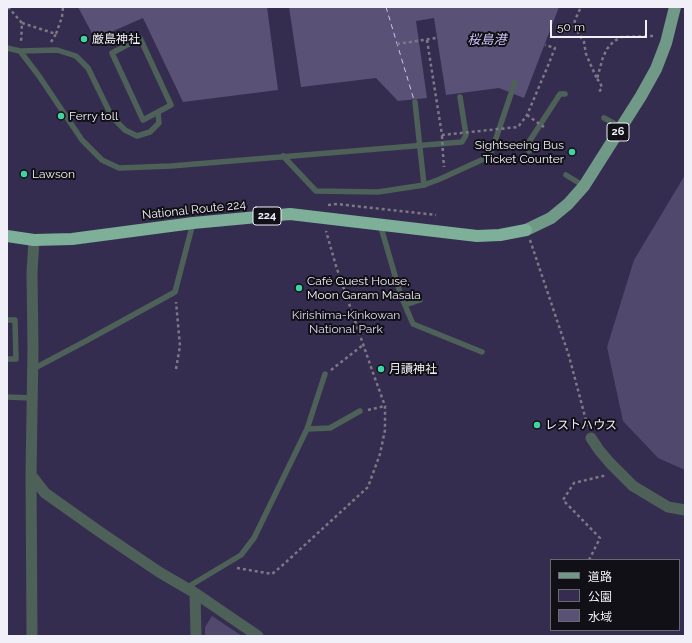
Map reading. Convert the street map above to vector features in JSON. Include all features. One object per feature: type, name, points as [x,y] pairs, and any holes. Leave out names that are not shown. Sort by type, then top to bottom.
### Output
[{"type":"highway","name":"National Route 224","points":[[7,236],[12,238],[34,240],[72,238],[193,223],[290,214],[477,236],[500,235],[526,230]]},
{"type":"main road","name":"26","points":[[526,230],[551,218],[568,204],[584,186],[641,96],[656,69],[666,43],[675,7]]},
{"type":"street","points":[[32,636],[32,273],[34,240]]},
{"type":"street","points":[[591,438],[599,450],[633,486],[668,507],[685,510]]},
{"type":"street","points":[[31,475],[45,493],[153,568],[191,591],[258,636]]},
{"type":"street","points":[[191,591],[196,636]]},
{"type":"lane","points":[[140,38],[171,106],[158,112],[144,120],[112,53],[140,38]]},
{"type":"lane","points":[[7,48],[20,51],[57,50],[76,56],[88,68],[112,117],[124,130],[136,136],[150,132],[159,123],[158,112]]},
{"type":"lane","points":[[20,51],[39,76],[82,140],[102,160],[119,168],[171,166],[462,142],[466,136],[460,97]]},
{"type":"lane","points":[[283,156],[316,191],[378,192],[424,185],[488,157],[492,150],[515,82]]},
{"type":"lane","points":[[529,151],[527,145],[560,94],[565,94]]},
{"type":"lane","points":[[415,102],[424,185]]},
{"type":"lane","points":[[604,118],[621,128]]},
{"type":"lane","points":[[566,175],[584,186]]},
{"type":"lane","points":[[33,369],[175,292],[193,223]]},
{"type":"lane","points":[[380,224],[401,296],[413,324],[482,352]]},
{"type":"lane","points":[[405,305],[420,300]]},
{"type":"lane","points":[[7,320],[15,320],[16,359],[7,358]]},
{"type":"lane","points":[[191,591],[223,566],[241,555],[254,538],[307,429],[325,374]]},
{"type":"lane","points":[[7,397],[32,398]]},
{"type":"lane","points":[[307,429],[330,428],[360,411]]},
{"type":"path","points":[[8,7],[22,23],[56,34],[62,17],[63,7]]},
{"type":"path","points":[[580,9],[574,26],[584,42],[586,54],[597,79],[600,82],[602,88],[598,93]]},
{"type":"path","points":[[20,51],[22,23]]},
{"type":"path","points":[[597,79],[603,57],[613,42],[621,37],[654,36]]},
{"type":"path","points":[[397,44],[436,38]]},
{"type":"path","points":[[427,40],[442,135],[518,127],[527,114],[555,48],[545,45]]},
{"type":"path","points":[[527,114],[544,127]]},
{"type":"path","points":[[442,136],[443,154]]},
{"type":"path","points":[[326,206],[337,204],[436,215]]},
{"type":"path","points":[[223,566],[272,574],[368,487],[380,454],[385,430],[386,406],[336,266],[325,224]]},
{"type":"path","points":[[526,230],[569,356],[591,438]]},
{"type":"path","points":[[175,292],[180,346],[176,369]]},
{"type":"path","points":[[325,374],[363,344]]},
{"type":"path","points":[[360,411],[386,406]]},
{"type":"path","points":[[590,559],[600,538],[563,500],[574,482],[619,472]]},
{"type":"green space","name":"Kirishima-Kinkowan National Park","points":[[7,7],[685,7],[685,636],[7,636]]},
{"type":"shaded area","points":[[685,175],[685,470],[658,458],[623,421],[607,347],[634,260]]},
{"type":"shaded area","points":[[212,616],[242,636],[205,636],[205,627]]},
{"type":"water","points":[[78,7],[267,7],[278,90],[183,102],[143,18],[95,39]]},
{"type":"water","name":"桜島港","points":[[289,7],[559,7],[524,98],[499,88],[446,95],[434,18],[416,21],[427,98],[398,101],[376,78],[301,87]]},
{"type":"ferry route","points":[[386,7],[414,100]]},
{"type":"place","name":"厳島神社","points":[[84,39]]},
{"type":"place","name":"Ferry toll","points":[[61,116]]},
{"type":"place","name":"Sightseeing Bus Ticket Counter","points":[[572,152]]},
{"type":"place","name":"Lawson","points":[[24,174]]},
{"type":"place","name":"Café Guest House, Moon Garam Masala","points":[[299,288]]},
{"type":"place","name":"月讀神社","points":[[381,369]]},
{"type":"place","name":"レストハウス","points":[[537,425]]}]
